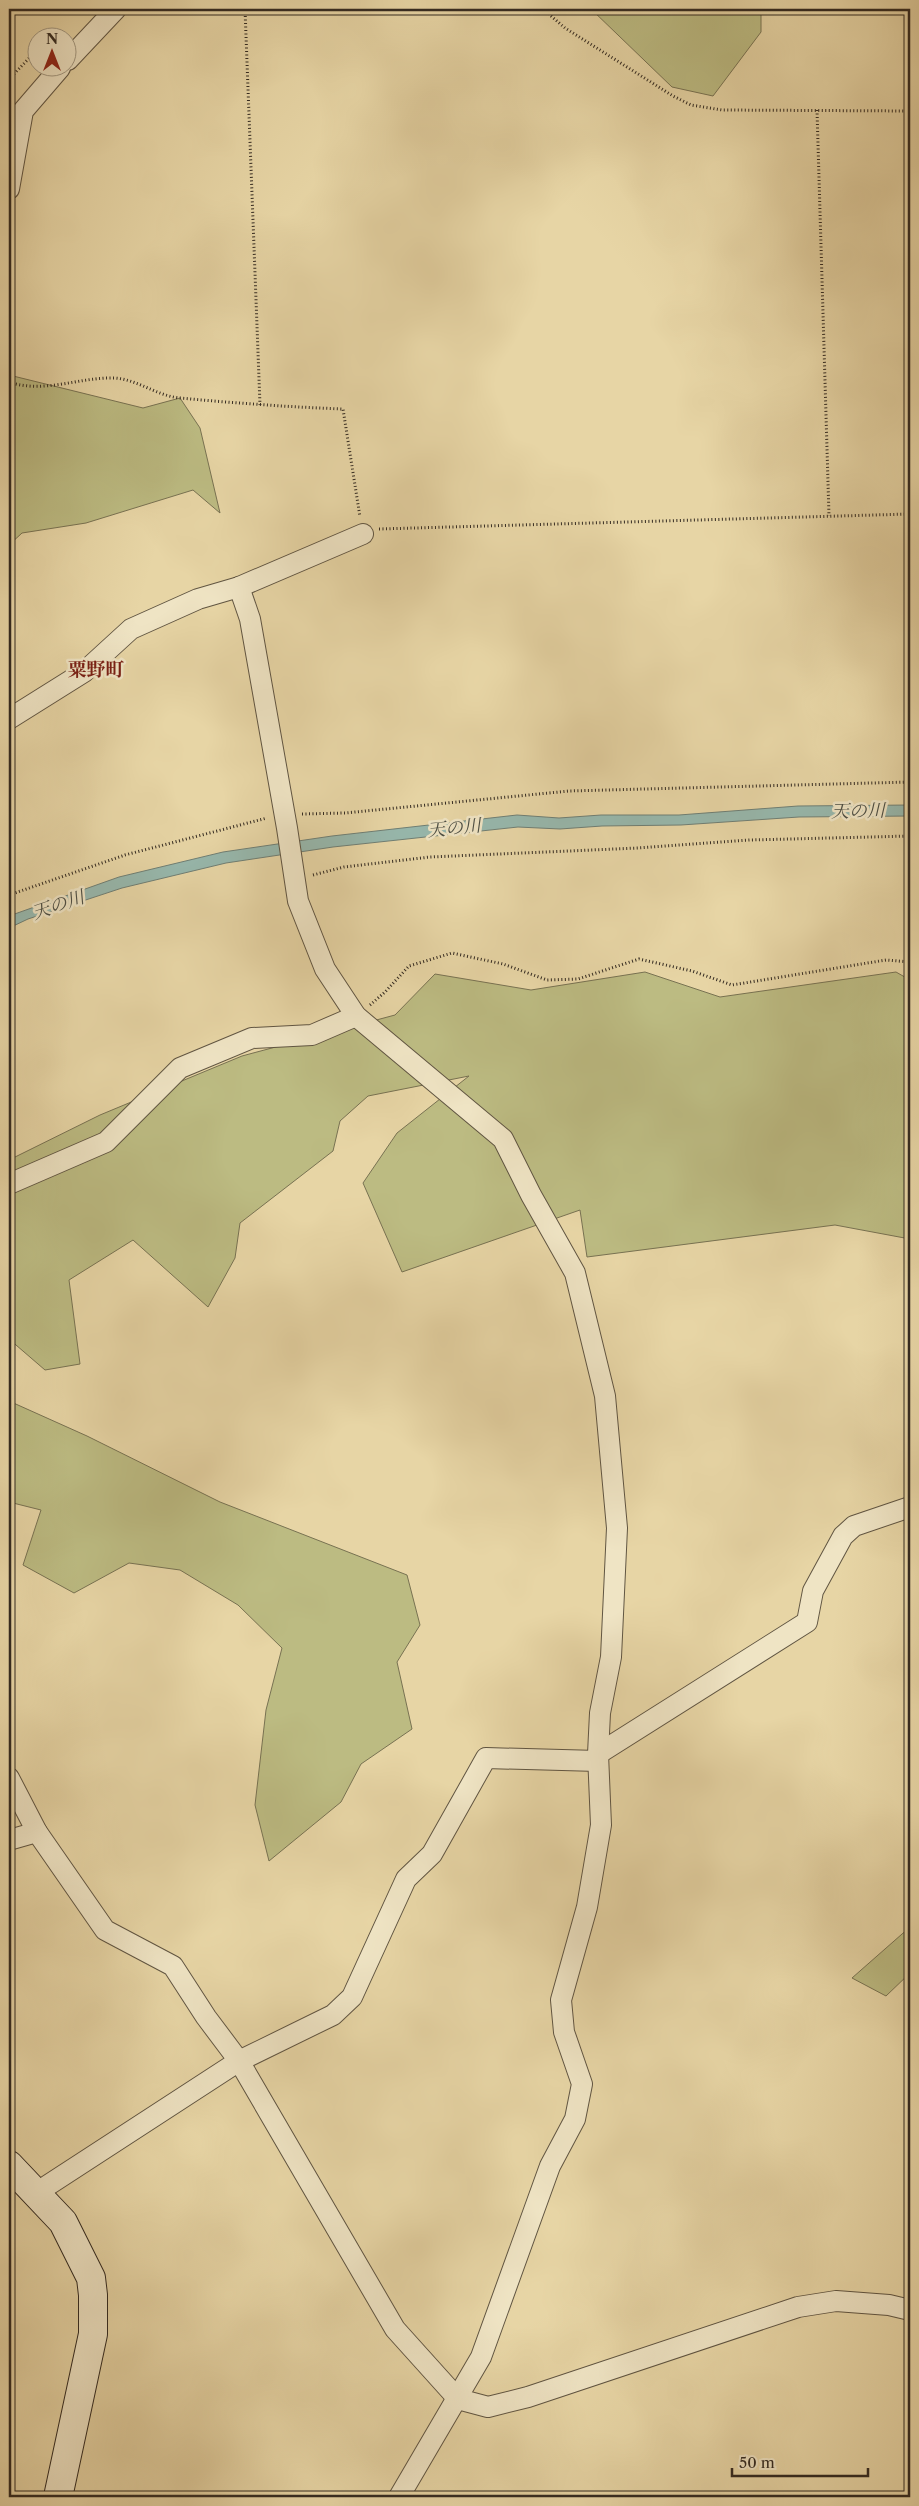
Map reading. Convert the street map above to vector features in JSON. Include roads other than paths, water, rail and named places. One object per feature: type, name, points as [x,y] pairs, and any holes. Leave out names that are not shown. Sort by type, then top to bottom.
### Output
[{"type":"street","points":[[78,49],[116,9]]},
{"type":"street","points":[[9,189],[23,111],[51,78]]},
{"type":"street","points":[[9,719],[84,672],[132,629],[198,599],[239,587],[363,534]]},
{"type":"street","points":[[239,587],[250,619],[286,821],[298,901],[325,969],[356,1016],[503,1139],[530,1195],[575,1273],[605,1396],[617,1528],[611,1657],[600,1713],[598,1758],[601,1826],[587,1907],[561,2000],[564,2032],[582,2084],[575,2119],[550,2166],[480,2357],[458,2399],[399,2497]]},
{"type":"street","points":[[9,1184],[106,1142],[180,1068],[252,1038],[312,1035],[356,1016]]},
{"type":"street","points":[[36,2193],[239,2061],[334,2015],[352,1997],[406,1879],[432,1854],[486,1758],[598,1758],[807,1622],[813,1591],[843,1536],[854,1526],[910,1507]]},
{"type":"street","points":[[9,1778],[37,1832],[105,1930],[173,1966],[206,2017],[239,2061],[395,2329],[458,2399],[488,2407],[528,2397],[798,2307],[836,2301],[889,2305],[910,2310]]},
{"type":"street","points":[[9,1840],[37,1832]]},
{"type":"street","points":[[9,2165],[63,2222],[90,2278],[93,2295],[93,2334],[58,2497]]},
{"type":"water","name":"天の川","points":[[910,805],[910,816],[799,817],[681,825],[602,826],[560,829],[518,827],[333,847],[226,863],[122,888],[28,919],[9,928],[9,916],[119,877],[223,852],[332,836],[517,815],[559,818],[601,815],[679,815],[798,806]]},
{"type":"district","name":"粟野町","points":[[96,669]]}]
